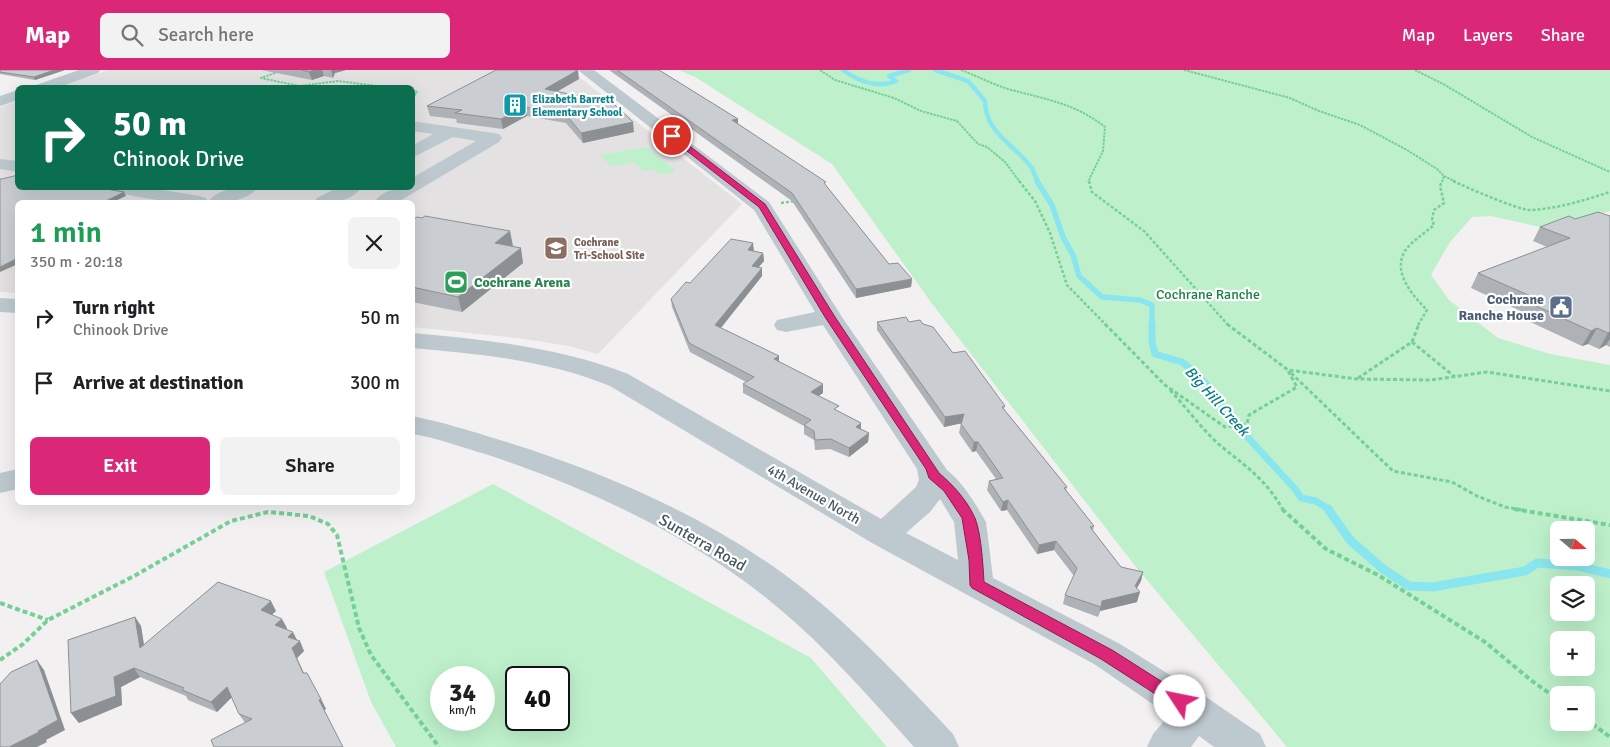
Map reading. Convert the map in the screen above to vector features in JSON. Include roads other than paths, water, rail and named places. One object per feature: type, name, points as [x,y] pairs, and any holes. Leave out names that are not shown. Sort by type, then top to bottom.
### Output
[{"type":"street","points":[[50,85],[93,70]]},
{"type":"street","points":[[584,70],[748,193],[762,206],[830,317],[932,469],[934,475],[933,485],[926,496],[883,535]]},
{"type":"street","points":[[0,89],[15,93]]},
{"type":"street","points":[[0,101],[15,95]]},
{"type":"street","points":[[415,126],[493,138],[415,185]]},
{"type":"street","points":[[415,151],[450,132]]},
{"type":"street","points":[[0,164],[15,166]]},
{"type":"street","points":[[133,190],[187,200]]},
{"type":"street","points":[[222,200],[243,190]]},
{"type":"street","points":[[328,200],[347,190]]},
{"type":"street","points":[[388,200],[406,190]]},
{"type":"street","points":[[786,325],[830,317]]},
{"type":"street","name":"4th Avenue North","points":[[415,340],[545,356],[601,372],[619,380],[883,535],[1107,654],[1195,711],[1246,747]]},
{"type":"street","name":"Sunterra Road","points":[[415,426],[494,447],[573,475],[662,517],[712,544],[766,580],[815,619],[835,637],[939,747]]},
{"type":"street","points":[[934,475],[949,488],[970,522],[977,585]]},
{"type":"street","points":[[0,484],[15,480]]},
{"type":"street","points":[[1167,747],[1195,711]]},
{"type":"waterway","name":"Big Hill Creek","points":[[843,70],[868,83],[875,84],[896,81],[889,76],[909,70]]},
{"type":"waterway","name":"Big Hill Creek","points":[[935,70],[968,81],[985,101],[986,112],[995,130],[1032,168],[1038,182]]},
{"type":"waterway","name":"Big Hill Creek","points":[[1037,181],[1052,205],[1063,237],[1073,255],[1079,276],[1102,297],[1140,300],[1152,305],[1152,342],[1155,354],[1182,362],[1192,370],[1207,385],[1231,419],[1296,490],[1301,498],[1316,501],[1330,510]]},
{"type":"waterway","name":"Big Hill Creek","points":[[1328,509],[1350,540],[1383,569],[1409,586],[1432,587],[1525,571],[1537,563],[1577,566],[1610,574]]},
{"type":"place","name":"Elizabeth Barrett Elementary School","points":[[515,105]]},
{"type":"place","name":"Cochrane Tri-School Site","points":[[556,248]]},
{"type":"place","name":"Cochrane Arena","points":[[456,282]]},
{"type":"place","name":"Cochrane Ranche House","points":[[1561,307]]},
{"type":"park label","name":"Cochrane Ranche","points":[[1208,294]]}]
